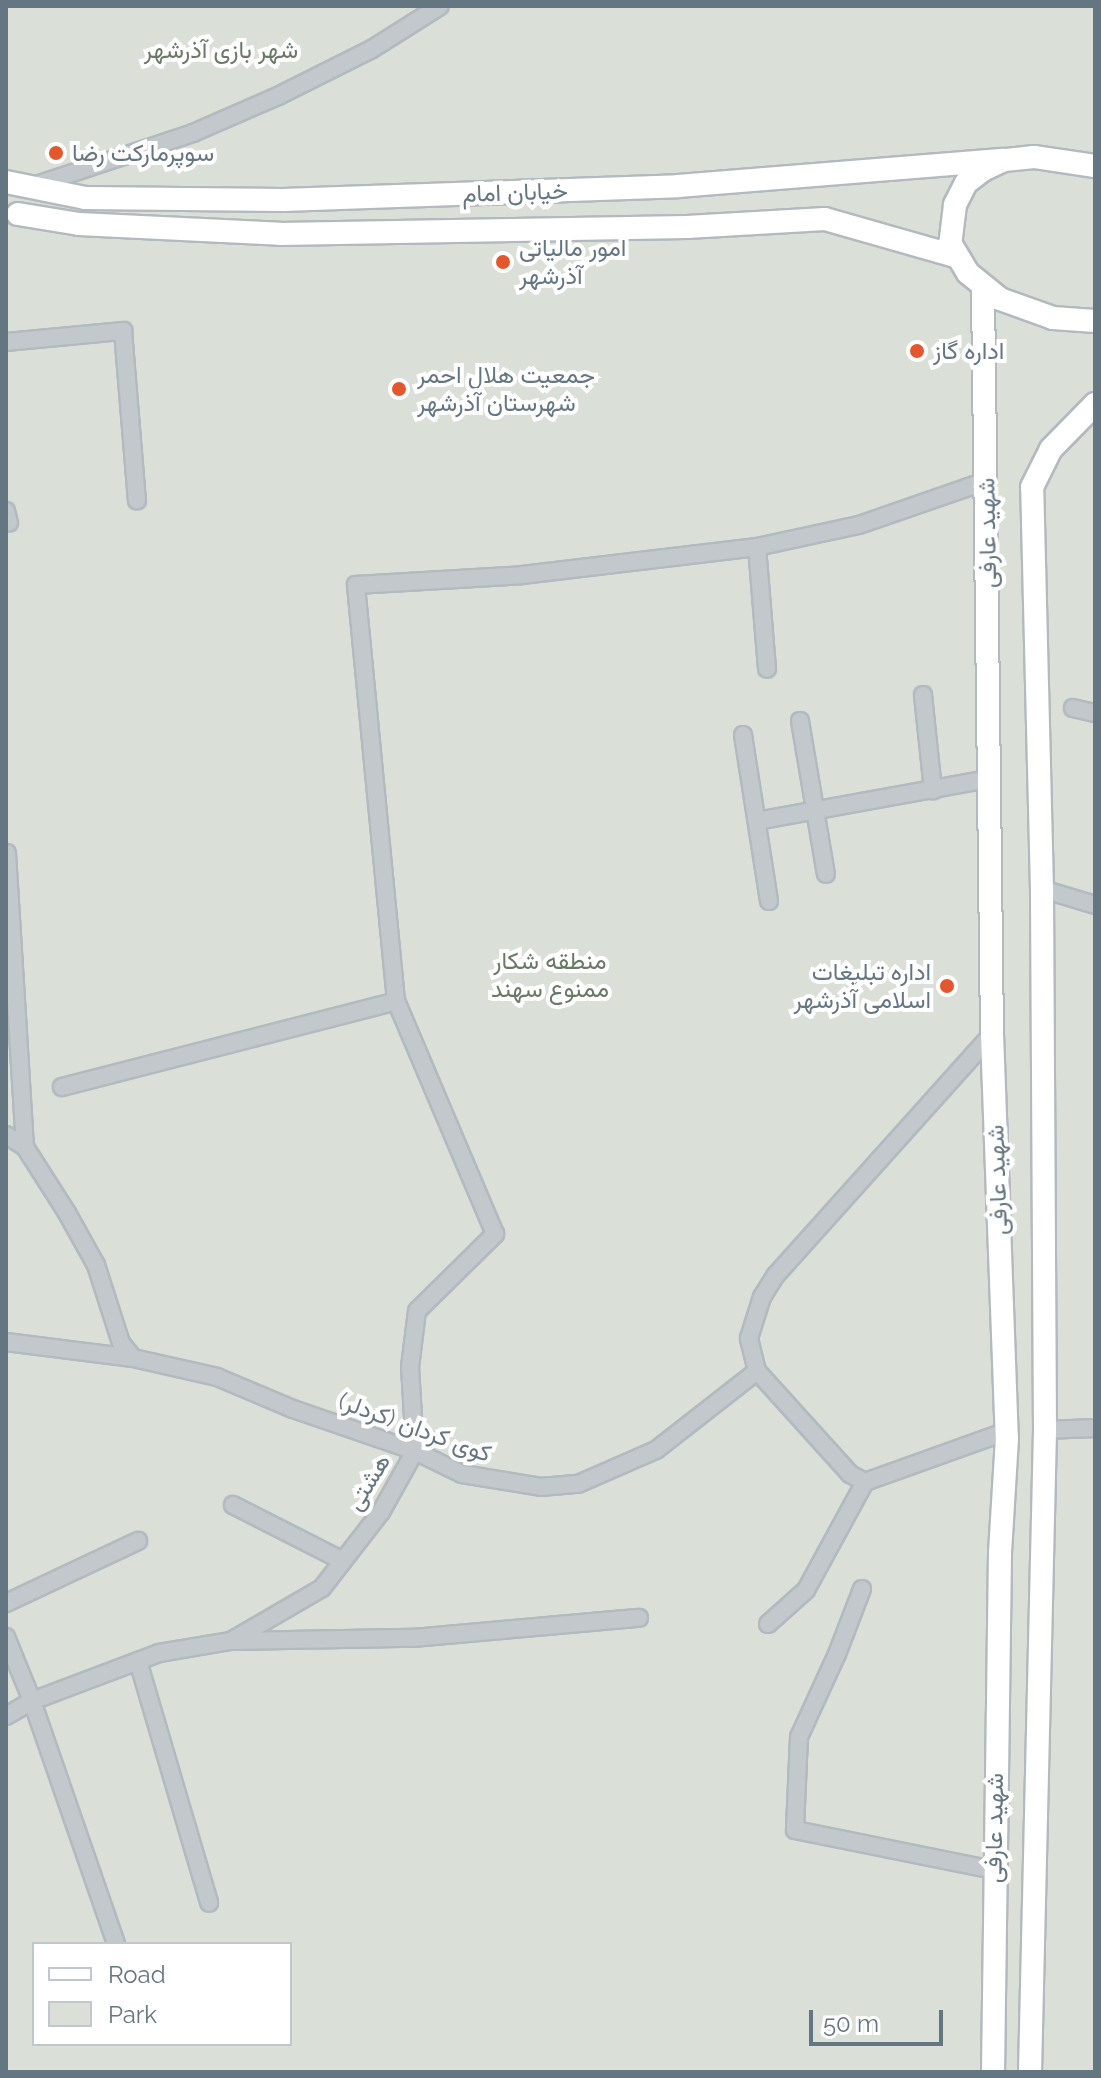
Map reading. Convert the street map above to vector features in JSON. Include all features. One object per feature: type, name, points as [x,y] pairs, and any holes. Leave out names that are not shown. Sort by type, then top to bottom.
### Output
[{"type":"street","points":[[16,186],[83,169],[193,133],[278,96],[372,49],[440,6]]},
{"type":"street","name":"خیابان امام","points":[[16,186],[85,198],[283,200],[678,186],[1034,157],[1095,166]]},
{"type":"street","points":[[1004,160],[966,183],[955,205],[950,243],[955,256],[983,288],[1000,299],[1053,318],[1095,321]]},
{"type":"street","points":[[83,169],[72,181],[74,192],[85,198]]},
{"type":"street","points":[[10,217],[30,212],[35,206],[33,193],[16,186]]},
{"type":"street","name":"خیابان امام","points":[[10,217],[79,224],[280,234],[687,227],[825,219],[955,256]]},
{"type":"street","name":"شهید عارفی","points":[[983,288],[992,1034],[1006,1432],[1000,1553],[993,1870],[993,2072]]},
{"type":"street","points":[[6,342],[123,331],[137,500]]},
{"type":"street","name":"شهید عارفی","points":[[1030,2072],[1044,1430],[1042,889],[1032,487],[1051,449],[1095,404]]},
{"type":"street","points":[[62,1087],[396,1001],[356,585],[522,575],[757,547],[859,525],[986,481]]},
{"type":"street","points":[[757,547],[767,669]]},
{"type":"street","points":[[923,695],[933,790]]},
{"type":"street","points":[[1073,708],[1095,713]]},
{"type":"street","points":[[800,721],[826,874]]},
{"type":"street","points":[[743,735],[769,901]]},
{"type":"street","points":[[757,821],[989,779]]},
{"type":"street","points":[[7,853],[25,1147]]},
{"type":"street","points":[[1042,889],[1095,905]]},
{"type":"street","name":"هشتی","points":[[6,1716],[32,1701],[159,1653],[231,1641],[322,1588],[381,1512],[415,1451],[410,1367],[417,1311],[495,1234],[396,1001]]},
{"type":"street","points":[[865,1482],[850,1474],[757,1371],[749,1338],[762,1297],[776,1275],[992,1034]]},
{"type":"street","points":[[6,1135],[25,1147],[96,1265],[121,1343],[133,1358]]},
{"type":"street","name":"کوی کردان (کردلر)","points":[[6,1342],[133,1358],[217,1377],[293,1409],[415,1451],[462,1474],[541,1487],[578,1484],[656,1450],[757,1371]]},
{"type":"street","points":[[1006,1432],[1013,1413],[1026,1409],[1039,1414],[1044,1430]]},
{"type":"street","points":[[1006,1432],[1015,1446],[1027,1450],[1044,1430],[1095,1428]]},
{"type":"street","points":[[768,1624],[806,1590],[865,1482],[1006,1432]]},
{"type":"street","points":[[233,1505],[343,1561]]},
{"type":"street","points":[[6,1603],[138,1541]]},
{"type":"street","points":[[862,1589],[837,1654],[799,1737],[795,1830],[993,1870]]},
{"type":"street","points":[[231,1641],[413,1638],[639,1618]]},
{"type":"street","points":[[6,1637],[32,1701],[115,1942]]},
{"type":"street","points":[[138,1661],[209,1903]]},
{"type":"green space","name":"منطقه شکار ممنوع سهند","points":[[6,6],[1095,6],[1095,2072],[6,2072]]},
{"type":"place","name":"سوپرمارکت رضا","points":[[56,153]]},
{"type":"place","name":"امور مالیاتی آذرشهر","points":[[503,262]]},
{"type":"place","name":"اداره گاز","points":[[917,351]]},
{"type":"place","name":"جمعیت هلال احمر شهرستان آذرشهر","points":[[399,389]]},
{"type":"place","name":"اداره تبلیغات اسلامی آذرشهر","points":[[947,986]]},
{"type":"park label","name":"شهر بازی آذرشهر","points":[[221,50]]}]
